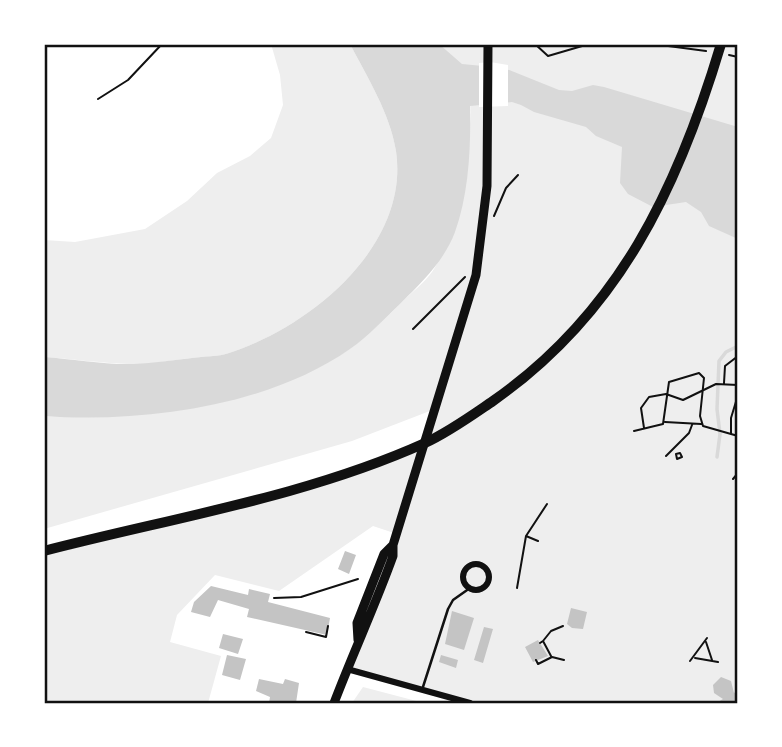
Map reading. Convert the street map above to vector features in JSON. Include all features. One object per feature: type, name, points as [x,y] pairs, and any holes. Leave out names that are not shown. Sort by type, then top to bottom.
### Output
[{"type":"highway","points":[[44,551],[289,490],[398,455],[461,423],[540,365],[577,330],[611,287],[655,218],[677,171],[721,44]]},
{"type":"main road","points":[[334,703],[358,640],[368,626],[393,556],[393,545],[468,307],[481,247],[487,186],[488,44]]},
{"type":"street","points":[[473,565],[481,565],[488,571],[488,583],[479,590],[470,588],[463,579],[466,570],[473,565]]},
{"type":"street","points":[[347,669],[470,703]]},
{"type":"lane","points":[[422,690],[451,603],[470,588]]},
{"type":"path","points":[[97,99],[128,80],[162,44]]},
{"type":"path","points":[[535,44],[548,56],[589,44]]},
{"type":"path","points":[[653,44],[678,46]]},
{"type":"path","points":[[724,383],[725,366],[738,356]]},
{"type":"path","points":[[664,422],[666,394],[670,382],[697,373],[703,376],[701,424]]},
{"type":"path","points":[[644,429],[645,419],[641,411],[643,402],[649,397],[666,394],[683,400],[724,383],[738,385]]},
{"type":"path","points":[[731,434],[731,418],[738,395]]},
{"type":"path","points":[[634,431],[664,422],[701,424],[715,431],[738,436]]},
{"type":"path","points":[[666,456],[689,433],[692,425]]},
{"type":"path","points":[[671,450],[676,454]]},
{"type":"path","points":[[733,480],[738,473]]},
{"type":"path","points":[[517,588],[526,537],[547,504]]},
{"type":"path","points":[[526,537],[538,541]]},
{"type":"path","points":[[274,598],[301,597],[358,579]]},
{"type":"path","points":[[306,632],[326,637],[328,626]]},
{"type":"path","points":[[563,626],[551,631],[541,642],[552,657],[564,660]]},
{"type":"path","points":[[690,661],[707,640],[713,661]]},
{"type":"path","points":[[536,660],[538,664],[552,657]]},
{"type":"path","points":[[694,658],[718,662]]},
{"type":"shaded area","points":[[271,44],[350,44],[377,96],[389,123],[396,151],[396,186],[387,219],[371,250],[348,278],[321,303],[260,341],[229,353],[137,364],[44,357],[44,240],[75,242],[145,229],[187,201],[217,173],[250,156],[271,138],[283,105],[280,75]]},
{"type":"shaded area","points":[[350,44],[439,44],[462,64],[504,68],[559,90],[572,91],[593,85],[604,87],[738,127],[738,239],[709,226],[701,212],[686,202],[653,207],[628,194],[620,183],[622,147],[596,136],[586,127],[534,112],[512,102],[470,106],[466,186],[455,232],[439,261],[417,287],[350,349],[317,369],[281,385],[243,398],[203,407],[121,417],[44,416],[44,357],[134,364],[225,354],[260,341],[291,324],[321,303],[348,278],[371,250],[387,219],[396,186],[396,151],[389,123]]},
{"type":"shaded area","points":[[439,44],[738,44],[738,703],[470,703],[347,669],[397,534],[373,526],[279,591],[215,575],[177,615],[170,642],[221,656],[208,703],[44,703],[44,551],[289,490],[425,443],[435,409],[352,441],[44,529],[44,416],[119,416],[160,411],[244,395],[284,382],[320,367],[358,343],[429,276],[443,249],[459,198],[468,155],[470,122],[466,83],[452,58]]},
{"type":"shaded area","points":[[363,687],[424,703],[352,703]]},
{"type":"pier","points":[[479,63],[508,65],[508,106],[479,107]]},
{"type":"building","points":[[345,551],[356,555],[349,574],[338,569]]},
{"type":"building","points":[[211,586],[248,595],[249,589],[270,594],[268,602],[330,618],[327,635],[247,617],[249,609],[218,600],[210,617],[191,612],[194,602]]},
{"type":"building","points":[[571,608],[587,612],[583,629],[572,628],[567,624]]},
{"type":"building","points":[[452,611],[474,618],[464,650],[445,644]]},
{"type":"building","points":[[484,627],[493,629],[483,663],[474,660]]},
{"type":"building","points":[[223,634],[243,639],[238,654],[219,648]]},
{"type":"building","points":[[538,640],[548,656],[533,662],[525,647]]},
{"type":"building","points":[[227,655],[246,659],[240,680],[222,675]]},
{"type":"building","points":[[441,655],[458,660],[456,668],[439,662]]},
{"type":"building","points":[[721,677],[731,681],[734,693],[738,690],[738,703],[716,703],[723,699],[714,693],[713,685]]},
{"type":"building","points":[[259,679],[283,684],[285,679],[299,683],[296,703],[269,703],[270,697],[256,691]]},
{"type":"waterway","points":[[717,457],[720,434],[717,409],[719,361],[726,352],[738,346]]}]
